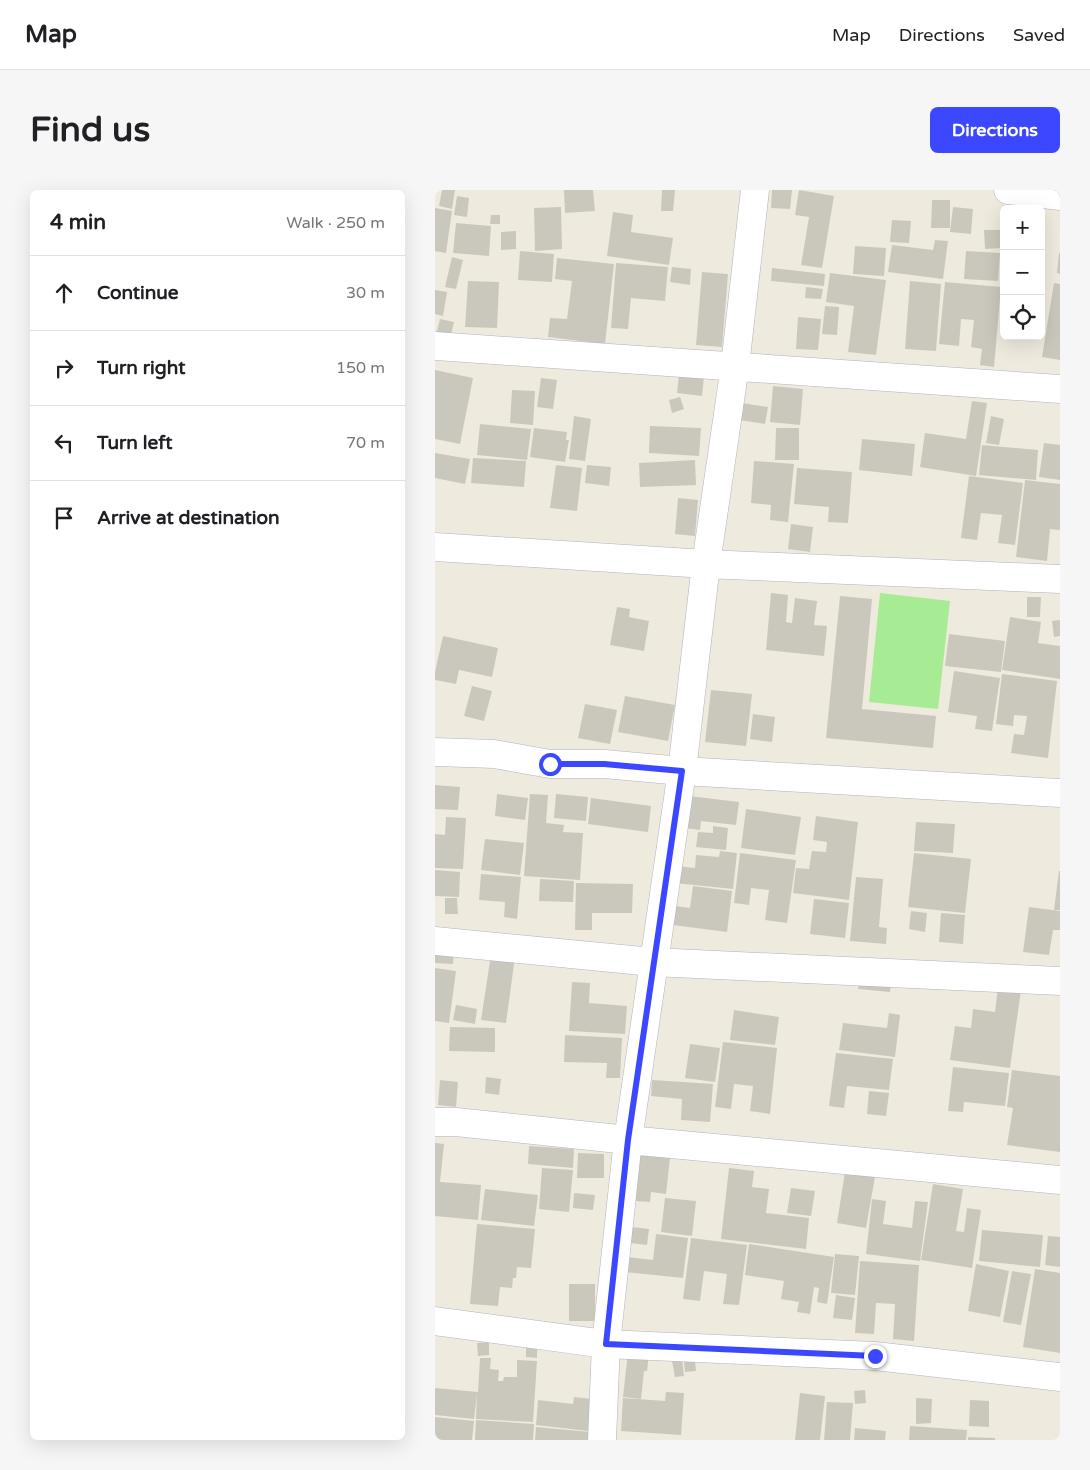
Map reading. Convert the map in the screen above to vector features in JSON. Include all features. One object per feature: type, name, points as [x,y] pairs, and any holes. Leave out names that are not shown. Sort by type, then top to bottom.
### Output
[{"type":"street","points":[[602,1440],[606,1344],[628,1140],[682,771],[707,564],[735,366],[755,190]]},
{"type":"street","points":[[1008,190],[1060,196]]},
{"type":"street","points":[[435,346],[1060,389]]},
{"type":"street","points":[[435,547],[707,564],[1060,579]]},
{"type":"street","points":[[435,752],[494,754],[550,764],[604,764],[682,771],[1060,793]]},
{"type":"street","points":[[435,941],[653,962],[1060,981]]},
{"type":"street","points":[[435,1122],[456,1122],[1060,1180]]},
{"type":"street","points":[[435,1321],[606,1344],[875,1356],[1060,1377]]},
{"type":"green space","points":[[880,593],[950,601],[938,709],[869,702]]},
{"type":"building","points":[[442,190],[455,190],[452,209],[439,206]]},
{"type":"building","points":[[564,190],[593,190],[595,211],[565,213]]},
{"type":"building","points":[[662,190],[675,190],[673,211],[661,211]]},
{"type":"building","points":[[772,190],[792,190],[790,209],[771,208]]},
{"type":"building","points":[[799,190],[834,196],[822,268],[801,265],[809,217],[795,215]]},
{"type":"building","points":[[457,196],[469,198],[467,217],[454,215]]},
{"type":"building","points":[[932,200],[950,200],[950,228],[931,228]]},
{"type":"building","points":[[561,207],[562,249],[535,251],[534,208]]},
{"type":"building","points":[[953,207],[973,209],[971,234],[950,232]]},
{"type":"building","points":[[435,208],[452,211],[446,253],[435,251]]},
{"type":"building","points":[[613,212],[633,215],[631,232],[673,238],[669,265],[607,256]]},
{"type":"building","points":[[491,215],[500,215],[500,224],[490,224]]},
{"type":"building","points":[[892,220],[911,221],[909,243],[890,242]]},
{"type":"building","points":[[456,223],[491,226],[489,256],[453,253]]},
{"type":"building","points":[[984,230],[1000,230],[1000,248],[985,249]]},
{"type":"building","points":[[516,231],[516,249],[501,250],[501,232]]},
{"type":"building","points":[[935,240],[948,241],[943,279],[888,272],[892,245],[933,250]]},
{"type":"building","points":[[855,246],[886,248],[884,276],[853,274]]},
{"type":"building","points":[[520,251],[554,254],[552,282],[518,280]]},
{"type":"building","points":[[966,251],[1000,253],[998,281],[964,279]]},
{"type":"building","points":[[1060,253],[1060,274],[1057,273]]},
{"type":"building","points":[[452,257],[463,260],[456,289],[445,287]]},
{"type":"building","points":[[557,258],[614,264],[605,344],[548,337],[550,318],[567,319],[572,281],[555,279]]},
{"type":"building","points":[[616,263],[668,267],[665,301],[631,298],[628,329],[611,328]]},
{"type":"building","points":[[672,267],[691,269],[690,285],[670,282]]},
{"type":"building","points":[[772,268],[825,274],[824,286],[771,281]]},
{"type":"building","points":[[702,272],[728,274],[722,347],[696,345]]},
{"type":"building","points":[[830,273],[886,280],[876,355],[848,352],[854,306],[826,302]]},
{"type":"building","points":[[468,281],[499,282],[497,328],[465,327]]},
{"type":"building","points":[[910,281],[941,284],[936,351],[905,349]]},
{"type":"building","points":[[945,282],[1000,287],[994,367],[980,365],[982,349],[971,347],[974,320],[961,319],[959,346],[939,344]]},
{"type":"building","points":[[1054,283],[1060,284],[1060,360],[1042,357]]},
{"type":"building","points":[[806,287],[823,289],[821,299],[805,298]]},
{"type":"building","points":[[435,290],[447,292],[443,316],[435,314]]},
{"type":"building","points":[[825,306],[839,307],[837,335],[822,334]]},
{"type":"building","points":[[798,317],[821,319],[818,350],[796,349]]},
{"type":"building","points":[[440,319],[454,322],[450,338],[436,335]]},
{"type":"building","points":[[435,370],[473,378],[460,444],[435,439]]},
{"type":"building","points":[[679,375],[704,377],[702,396],[677,393]]},
{"type":"building","points":[[541,378],[557,380],[553,409],[537,407]]},
{"type":"building","points":[[773,386],[803,389],[800,425],[770,422]]},
{"type":"building","points":[[512,390],[535,391],[533,425],[510,423]]},
{"type":"building","points":[[680,397],[684,409],[672,413],[669,400]]},
{"type":"building","points":[[972,401],[987,403],[976,476],[920,467],[925,433],[966,439]]},
{"type":"building","points":[[736,402],[768,407],[765,424],[733,419]]},
{"type":"building","points":[[574,416],[591,419],[585,461],[569,459]]},
{"type":"building","points":[[991,416],[1004,419],[999,445],[986,443]]},
{"type":"building","points":[[480,424],[531,429],[527,460],[477,455]]},
{"type":"building","points":[[650,426],[701,428],[699,456],[649,453]]},
{"type":"building","points":[[534,428],[567,432],[566,440],[569,440],[565,462],[530,457]]},
{"type":"building","points":[[776,428],[799,428],[799,460],[775,460]]},
{"type":"building","points":[[862,439],[915,444],[912,476],[859,470]]},
{"type":"building","points":[[1044,443],[1060,445],[1060,480],[1039,477]]},
{"type":"building","points":[[982,445],[1038,450],[1036,480],[979,475]]},
{"type":"building","points":[[435,453],[470,459],[465,484],[435,478]]},
{"type":"building","points":[[473,458],[526,461],[524,487],[471,483]]},
{"type":"building","points":[[695,460],[696,485],[640,487],[639,463]]},
{"type":"building","points":[[754,461],[794,464],[788,522],[770,520],[771,505],[751,503]]},
{"type":"building","points":[[556,465],[582,468],[577,511],[550,508]]},
{"type":"building","points":[[587,465],[611,467],[609,486],[585,483]]},
{"type":"building","points":[[797,468],[852,472],[848,523],[828,522],[829,507],[794,504]]},
{"type":"building","points":[[969,476],[1023,483],[1015,545],[998,543],[1002,515],[981,513],[977,540],[961,538]]},
{"type":"building","points":[[1025,480],[1060,484],[1060,530],[1050,529],[1047,561],[1016,557]]},
{"type":"building","points":[[678,498],[698,500],[695,536],[675,534]]},
{"type":"building","points":[[791,524],[813,527],[810,552],[788,549]]},
{"type":"building","points":[[771,593],[788,595],[786,622],[792,623],[795,598],[817,601],[814,625],[827,626],[824,656],[766,650]]},
{"type":"building","points":[[840,596],[872,599],[862,709],[936,716],[933,748],[826,738]]},
{"type":"building","points":[[1027,597],[1041,597],[1040,617],[1027,617]]},
{"type":"building","points":[[617,607],[630,609],[629,617],[649,621],[644,651],[610,645]]},
{"type":"building","points":[[1010,617],[1041,622],[1038,643],[1060,646],[1060,679],[1002,670]]},
{"type":"building","points":[[1060,620],[1060,636],[1054,637],[1052,621]]},
{"type":"building","points":[[949,634],[1005,641],[1001,672],[945,666]]},
{"type":"building","points":[[443,636],[498,648],[492,677],[459,670],[456,684],[435,680]]},
{"type":"building","points":[[954,671],[1000,678],[992,731],[975,729],[977,716],[948,712]]},
{"type":"building","points":[[1002,674],[1057,681],[1048,758],[1011,753],[1014,734],[1024,735],[1027,716],[1014,715],[1013,726],[996,724]]},
{"type":"building","points":[[472,686],[492,691],[484,721],[464,716]]},
{"type":"building","points":[[711,690],[752,694],[746,746],[705,742]]},
{"type":"building","points":[[625,696],[675,705],[668,741],[618,732]]},
{"type":"building","points":[[585,704],[617,710],[610,744],[578,738]]},
{"type":"building","points":[[753,714],[775,717],[772,742],[750,739]]},
{"type":"building","points":[[435,785],[460,787],[458,810],[435,809]]},
{"type":"building","points":[[497,794],[528,798],[525,820],[495,816]]},
{"type":"building","points":[[530,794],[548,795],[546,823],[564,825],[563,832],[583,833],[580,880],[524,876]]},
{"type":"building","points":[[556,794],[588,797],[586,821],[554,818]]},
{"type":"building","points":[[681,795],[739,802],[736,825],[701,821],[700,830],[677,827]]},
{"type":"building","points":[[591,798],[651,806],[648,832],[588,824]]},
{"type":"building","points":[[746,809],[801,817],[795,855],[741,848]]},
{"type":"building","points":[[816,816],[858,822],[849,900],[793,893],[796,868],[809,869],[812,851],[826,852],[827,842],[813,840]]},
{"type":"building","points":[[446,817],[466,818],[463,869],[435,868],[435,834],[445,835]]},
{"type":"building","points":[[916,822],[955,824],[953,853],[914,851]]},
{"type":"building","points":[[713,826],[728,828],[726,850],[696,847],[698,832],[713,833]]},
{"type":"building","points":[[485,839],[524,843],[520,875],[481,870]]},
{"type":"building","points":[[720,851],[737,853],[733,889],[675,883],[677,866],[695,868],[696,855],[719,857]]},
{"type":"building","points":[[740,853],[796,860],[787,923],[765,920],[769,890],[751,888],[749,905],[734,903]]},
{"type":"building","points":[[914,853],[971,859],[965,913],[908,907]]},
{"type":"building","points":[[435,870],[460,872],[459,897],[435,896]]},
{"type":"building","points":[[1059,871],[1060,910],[1054,910]]},
{"type":"building","points":[[481,874],[521,877],[517,919],[504,917],[505,902],[479,900]]},
{"type":"building","points":[[856,877],[883,879],[879,927],[887,928],[886,944],[850,941]]},
{"type":"building","points":[[540,879],[574,881],[573,902],[539,901]]},
{"type":"building","points":[[576,883],[633,884],[632,913],[592,913],[592,930],[575,930]]},
{"type":"building","points":[[693,886],[732,891],[727,932],[673,925],[676,906],[690,908]]},
{"type":"building","points":[[445,898],[457,898],[458,914],[445,914]]},
{"type":"building","points":[[814,899],[849,903],[845,938],[810,934]]},
{"type":"building","points":[[1029,907],[1060,911],[1060,930],[1053,930],[1049,955],[1023,952]]},
{"type":"building","points":[[911,911],[927,913],[925,932],[909,929]]},
{"type":"building","points":[[941,913],[965,915],[963,944],[939,942]]},
{"type":"building","points":[[435,944],[454,945],[453,964],[435,963]]},
{"type":"building","points":[[491,954],[515,957],[506,1023],[481,1020]]},
{"type":"building","points":[[435,968],[456,971],[449,1023],[435,1021]]},
{"type":"building","points":[[861,972],[892,976],[890,992],[858,989]]},
{"type":"building","points":[[572,982],[590,983],[589,1003],[627,1006],[625,1034],[569,1031]]},
{"type":"building","points":[[998,987],[1021,990],[1010,1068],[950,1060],[955,1026],[971,1028],[973,1009],[995,1012]]},
{"type":"building","points":[[456,1005],[477,1009],[475,1024],[453,1020]]},
{"type":"building","points":[[734,1010],[779,1017],[775,1045],[730,1040]]},
{"type":"building","points":[[889,1013],[900,1015],[895,1057],[839,1050],[843,1023],[887,1028]]},
{"type":"building","points":[[450,1027],[495,1028],[495,1052],[449,1051]]},
{"type":"building","points":[[565,1035],[622,1038],[620,1078],[606,1078],[607,1063],[564,1062]]},
{"type":"building","points":[[723,1042],[777,1048],[770,1114],[750,1111],[753,1086],[734,1084],[731,1109],[715,1107]]},
{"type":"building","points":[[690,1044],[720,1048],[715,1082],[685,1078]]},
{"type":"building","points":[[836,1053],[893,1059],[889,1090],[847,1086],[844,1108],[829,1106]]},
{"type":"building","points":[[953,1067],[1009,1073],[1005,1106],[964,1102],[963,1112],[948,1111]]},
{"type":"building","points":[[1012,1070],[1060,1076],[1060,1152],[1007,1145],[1013,1108],[1007,1107]]},
{"type":"building","points":[[486,1077],[501,1079],[499,1095],[485,1093]]},
{"type":"building","points":[[440,1080],[458,1082],[456,1107],[438,1105]]},
{"type":"building","points":[[652,1080],[713,1084],[710,1122],[681,1120],[682,1099],[651,1096]]},
{"type":"building","points":[[869,1091],[889,1093],[886,1116],[867,1114]]},
{"type":"building","points":[[435,1143],[444,1144],[440,1182],[481,1185],[478,1220],[435,1216]]},
{"type":"building","points":[[529,1146],[574,1149],[573,1168],[528,1164]]},
{"type":"building","points":[[578,1153],[604,1154],[604,1178],[577,1178]]},
{"type":"building","points":[[640,1154],[670,1158],[666,1194],[651,1192],[650,1202],[635,1201]]},
{"type":"building","points":[[542,1168],[573,1170],[569,1212],[539,1209]]},
{"type":"building","points":[[729,1168],[754,1171],[752,1187],[769,1189],[766,1213],[809,1218],[806,1249],[721,1239]]},
{"type":"building","points":[[845,1172],[875,1177],[866,1228],[837,1223]]},
{"type":"building","points":[[933,1184],[963,1189],[956,1231],[964,1232],[967,1208],[981,1210],[972,1268],[921,1260]]},
{"type":"building","points":[[791,1188],[815,1191],[811,1216],[787,1213]]},
{"type":"building","points":[[485,1189],[538,1195],[534,1226],[481,1220]]},
{"type":"building","points":[[574,1193],[595,1195],[593,1210],[573,1208]]},
{"type":"building","points":[[665,1198],[696,1201],[692,1236],[661,1232]]},
{"type":"building","points":[[872,1199],[886,1201],[883,1224],[912,1228],[915,1201],[928,1202],[920,1261],[866,1254]]},
{"type":"building","points":[[477,1224],[535,1229],[531,1268],[517,1267],[516,1278],[513,1278],[512,1288],[500,1287],[498,1306],[470,1304]]},
{"type":"building","points":[[632,1227],[649,1229],[647,1245],[630,1243]]},
{"type":"building","points":[[982,1230],[1043,1235],[1040,1267],[979,1261]]},
{"type":"building","points":[[656,1234],[688,1238],[683,1278],[625,1272],[627,1257],[653,1260]]},
{"type":"building","points":[[1048,1236],[1060,1237],[1060,1267],[1045,1265]]},
{"type":"building","points":[[691,1238],[747,1245],[739,1305],[723,1304],[727,1274],[704,1271],[700,1301],[683,1299]]},
{"type":"building","points":[[749,1244],[834,1257],[827,1304],[817,1302],[819,1288],[814,1287],[810,1314],[797,1312],[799,1302],[781,1299],[784,1281],[745,1275]]},
{"type":"building","points":[[835,1254],[859,1256],[855,1295],[831,1293]]},
{"type":"building","points":[[860,1261],[919,1265],[914,1341],[893,1339],[895,1304],[876,1303],[874,1334],[855,1333]]},
{"type":"building","points":[[976,1264],[1009,1271],[1000,1317],[968,1311]]},
{"type":"building","points":[[1035,1269],[1060,1273],[1060,1353],[1023,1347]]},
{"type":"building","points":[[1012,1271],[1031,1274],[1021,1325],[1003,1322]]},
{"type":"building","points":[[569,1284],[595,1284],[595,1321],[569,1321]]},
{"type":"building","points":[[836,1295],[855,1298],[852,1320],[833,1318]]},
{"type":"building","points":[[489,1342],[489,1355],[478,1356],[477,1343]]},
{"type":"building","points":[[526,1345],[537,1346],[537,1358],[526,1357]]},
{"type":"building","points":[[628,1352],[649,1354],[647,1371],[644,1371],[641,1399],[623,1397]]},
{"type":"building","points":[[480,1358],[491,1358],[490,1369],[499,1370],[498,1381],[503,1381],[504,1377],[517,1377],[517,1360],[537,1361],[533,1422],[476,1419],[477,1394],[474,1419],[435,1415],[435,1388],[478,1392]]},
{"type":"building","points":[[682,1359],[684,1376],[675,1377],[672,1361]]},
{"type":"building","points":[[695,1361],[696,1371],[685,1372],[684,1362]]},
{"type":"building","points":[[865,1390],[866,1403],[855,1404],[854,1391]]},
{"type":"building","points":[[666,1392],[684,1393],[681,1435],[621,1431],[623,1398],[665,1401]]},
{"type":"building","points":[[800,1393],[825,1396],[820,1440],[795,1440]]},
{"type":"building","points":[[574,1397],[592,1399],[588,1431],[536,1425],[538,1400],[573,1404]]},
{"type":"building","points":[[916,1398],[932,1399],[931,1423],[916,1424]]},
{"type":"building","points":[[970,1400],[989,1401],[989,1427],[969,1426]]},
{"type":"building","points":[[827,1402],[853,1403],[850,1440],[824,1440]]},
{"type":"building","points":[[435,1417],[474,1421],[472,1440],[435,1440]]},
{"type":"building","points":[[476,1420],[534,1424],[533,1440],[475,1440]]},
{"type":"building","points":[[910,1426],[967,1430],[966,1440],[909,1440]]},
{"type":"building","points":[[536,1427],[590,1432],[589,1440],[535,1440]]},
{"type":"building","points":[[855,1428],[886,1431],[885,1440],[854,1440]]},
{"type":"building","points":[[968,1437],[995,1438],[995,1440],[968,1440]]},
{"type":"route","points":[[550,764],[604,764],[682,771],[628,1140],[606,1344],[875,1356]]}]
